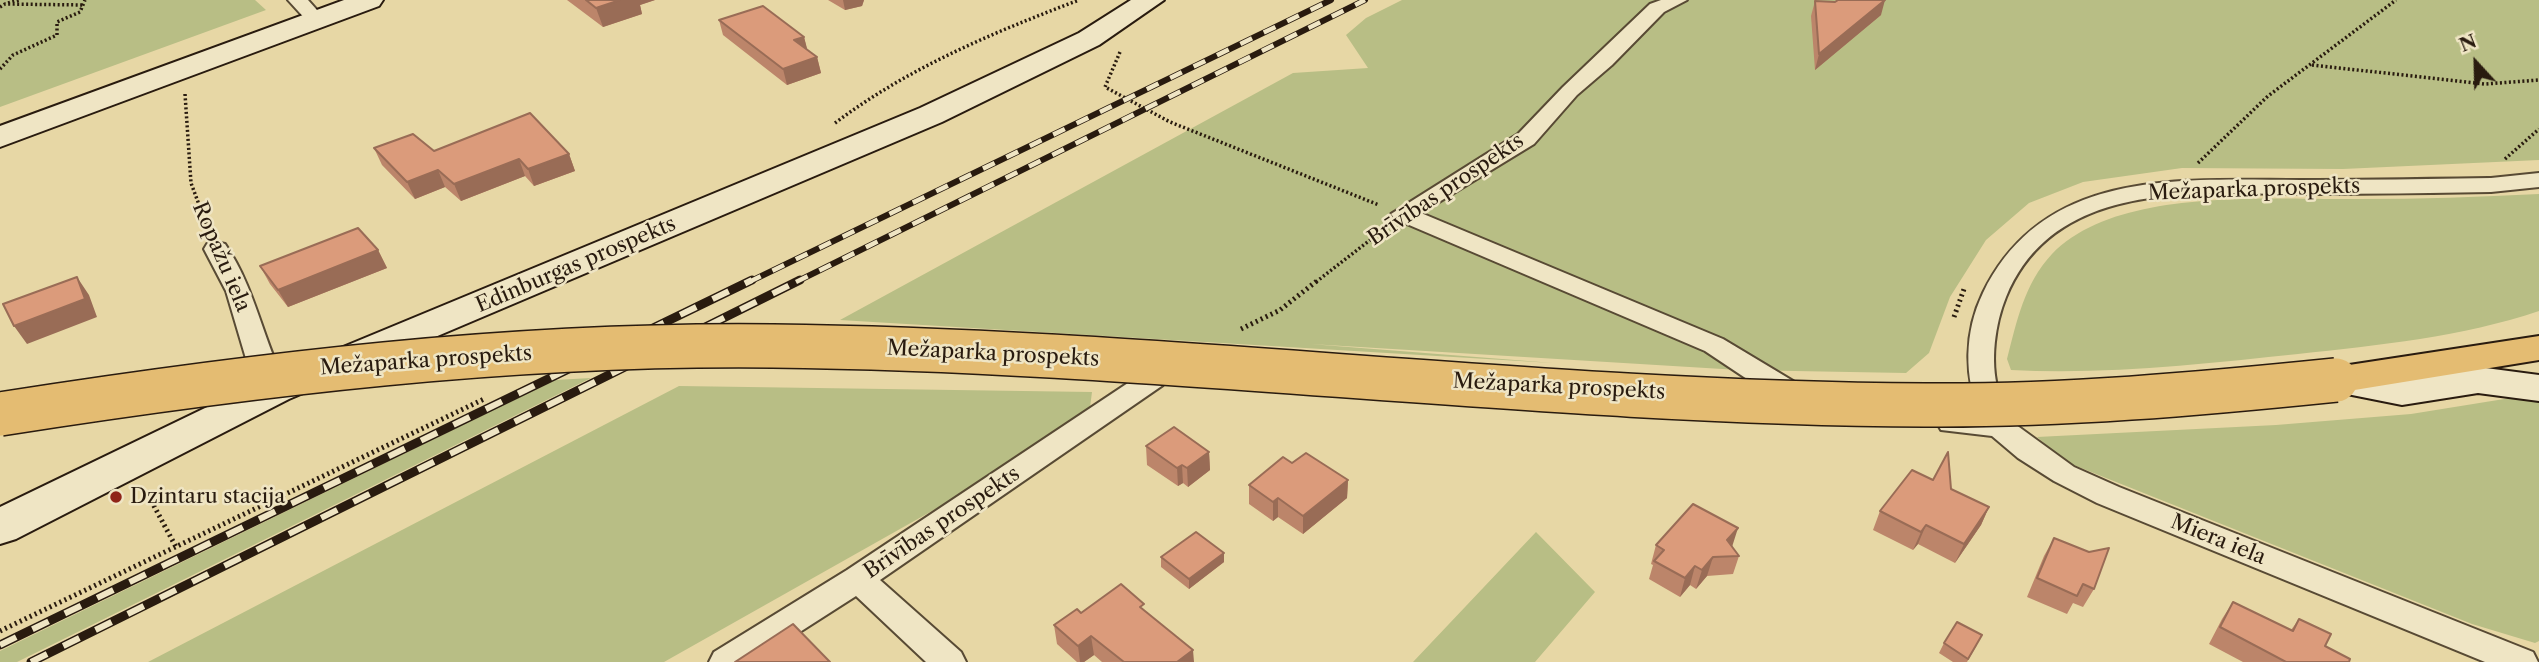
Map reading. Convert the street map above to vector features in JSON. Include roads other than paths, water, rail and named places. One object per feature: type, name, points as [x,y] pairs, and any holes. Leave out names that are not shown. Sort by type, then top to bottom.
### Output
[{"type":"main road","name":"Mežaparka prospekts","points":[[0,414],[208,382],[345,367],[599,349],[743,346],[944,350],[1871,404],[2071,401],[2202,394],[2336,380],[2539,348]]},
{"type":"street","points":[[0,137],[307,10],[369,0]]},
{"type":"street","name":"Brīvības prospekts","points":[[1678,0],[1657,8],[1605,61],[1570,90],[1526,139],[1403,215],[1714,345],[1772,380],[1814,412],[1857,424],[1921,419],[2000,427]]},
{"type":"street","name":"Edinburgas prospekts","points":[[0,527],[268,376],[931,115],[1089,39],[1139,7]]},
{"type":"street","name":"Mežaparka prospekts","points":[[2000,427],[1982,391],[1980,352],[1991,302],[2008,270],[2031,245],[2078,209],[2160,189],[2491,185],[2539,180]]},
{"type":"street","name":"Ropažu iela","points":[[216,249],[239,291],[268,376]]},
{"type":"street","points":[[0,428],[268,376]]},
{"type":"street","name":"Brīvības prospekts","points":[[726,662],[858,579],[1153,379]]},
{"type":"street","name":"Mežaparka prospekts","points":[[2336,380],[2402,392],[2478,380],[2539,388]]},
{"type":"street","name":"Miera iela","points":[[2000,427],[2028,451],[2064,474],[2108,495],[2521,662]]},
{"type":"street","points":[[858,579],[950,662]]},
{"type":"railway","points":[[749,282],[1331,0]]},
{"type":"railway","points":[[796,282],[1365,0]]},
{"type":"railway","points":[[0,645],[752,280]]},
{"type":"railway","points":[[31,662],[800,280]]},
{"type":"place","name":"Dzintaru stacija","points":[[116,497]]}]
